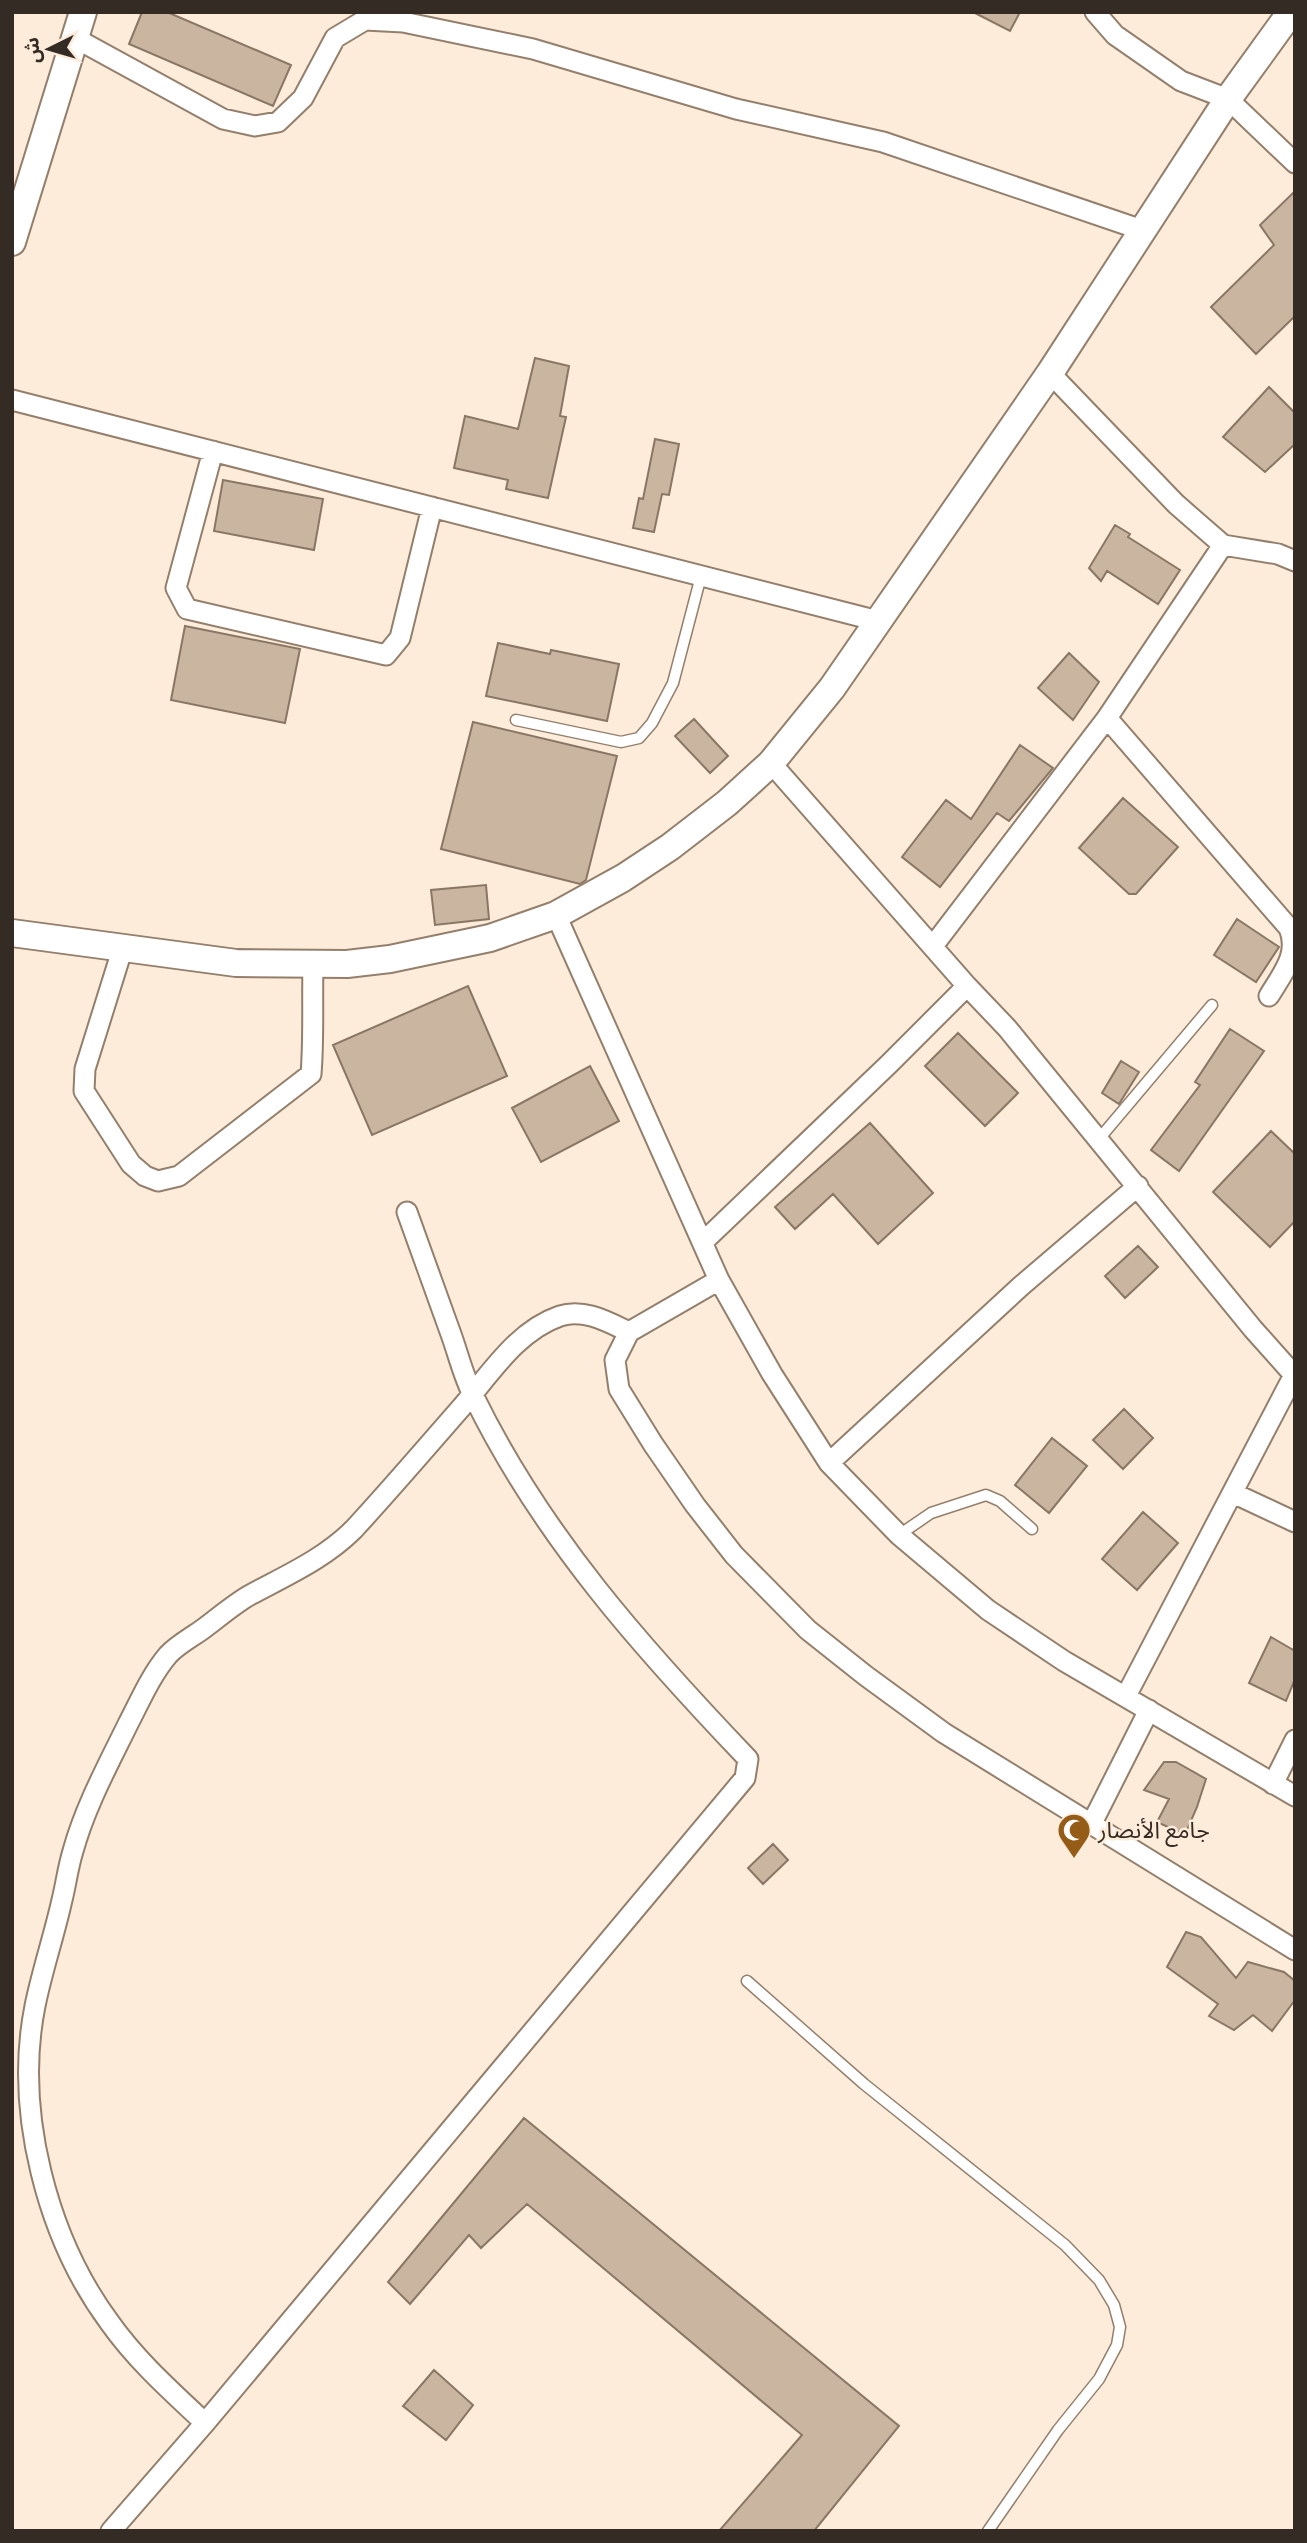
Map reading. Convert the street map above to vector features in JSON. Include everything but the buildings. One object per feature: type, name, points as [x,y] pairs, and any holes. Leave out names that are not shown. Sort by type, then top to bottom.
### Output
[{"type":"street","points":[[12,242],[83,12]]},
{"type":"street","points":[[1095,12],[1115,35],[1181,81],[1228,99],[1295,163]]},
{"type":"street","points":[[12,933],[236,963],[347,964],[431,951],[490,938],[556,915],[670,847],[727,803],[771,763],[832,688],[1051,373],[1228,99],[1291,12]]},
{"type":"street","points":[[75,38],[223,119],[255,127],[278,121],[303,98],[335,38],[365,20],[403,22],[533,49],[736,109],[883,142],[1142,230]]},
{"type":"street","points":[[1051,373],[1176,504],[1223,545],[1278,554],[1295,561]]},
{"type":"street","points":[[12,400],[878,621]]},
{"type":"street","points":[[213,451],[176,588],[187,609],[386,655],[400,638],[432,508]]},
{"type":"street","points":[[933,946],[1107,718],[1223,545]]},
{"type":"street","points":[[1107,718],[1289,928],[1294,948],[1292,958],[1269,996]]},
{"type":"street","points":[[771,763],[1007,1028],[1253,1329],[1294,1374],[1125,1696]]},
{"type":"street","points":[[556,915],[719,1280],[772,1374],[829,1463],[899,1535],[988,1610],[1064,1661],[1295,1796]]},
{"type":"street","points":[[122,947],[85,1069],[83,1091],[131,1164],[145,1176],[158,1181],[178,1176],[311,1074],[314,1038],[311,1025],[313,965]]},
{"type":"street","points":[[703,1242],[967,986]]},
{"type":"street","points":[[829,1463],[1021,1286],[1138,1186]]},
{"type":"street","points":[[111,2531],[205,2423],[745,1778],[748,1759],[678,1686],[627,1627],[558,1540],[505,1454],[472,1395],[407,1212]]},
{"type":"street","points":[[719,1280],[629,1332],[615,1360],[619,1389],[660,1455],[734,1555],[808,1630],[944,1733],[1295,1950]]},
{"type":"street","points":[[205,2423],[146,2368],[108,2321],[72,2260],[45,2192],[33,2125],[29,2069],[35,2008],[73,1849],[120,1739],[146,1687],[169,1654],[247,1597],[286,1578],[325,1554],[352,1530],[513,1347],[537,1329],[560,1316],[590,1315],[629,1332]]},
{"type":"street","points":[[1233,1493],[1295,1522]]},
{"type":"street","points":[[1092,1823],[1149,1710]]},
{"type":"street","points":[[1273,1784],[1295,1740]]},
{"type":"lane","points":[[516,720],[621,742],[639,738],[652,723],[673,683],[701,576]]},
{"type":"lane","points":[[1098,1139],[1212,1004]]},
{"type":"lane","points":[[899,1535],[931,1513],[986,1494],[1000,1501],[1032,1529]]},
{"type":"lane","points":[[747,1980],[874,2092],[1065,2245],[1100,2280],[1114,2305],[1119,2326],[1117,2345],[1099,2379],[1058,2430],[988,2531]]},
{"type":"place","name":"جامع الأنصار","points":[[1074,1860]]}]
